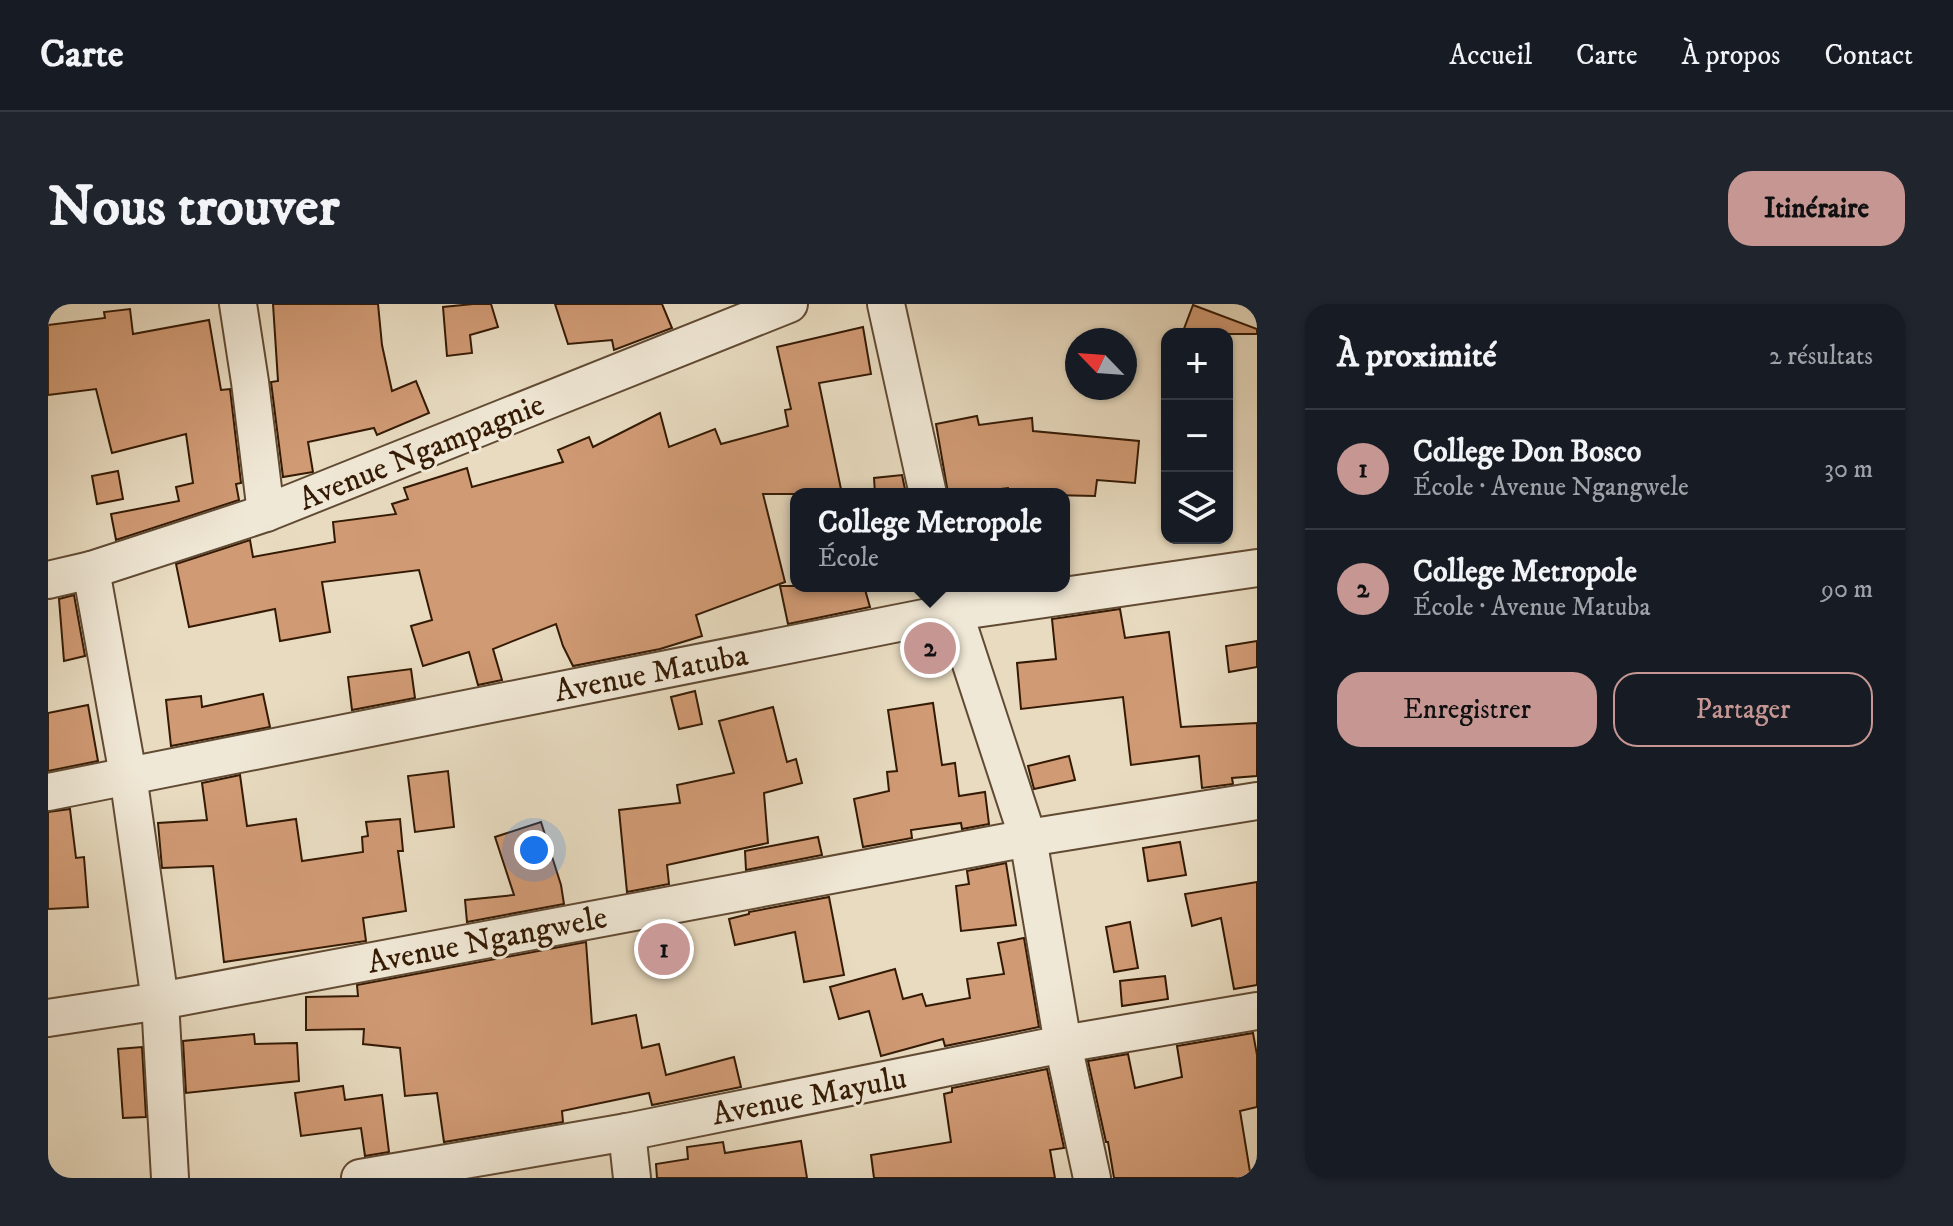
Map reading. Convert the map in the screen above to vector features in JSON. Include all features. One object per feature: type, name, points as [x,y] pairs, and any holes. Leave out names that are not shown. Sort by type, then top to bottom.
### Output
[{"type":"street","points":[[238,304],[266,513]]},
{"type":"street","name":"Avenue Ngampagnie","points":[[48,580],[91,570],[266,513],[789,304]]},
{"type":"street","points":[[886,304],[927,488]]},
{"type":"street","name":"Avenue Matuba","points":[[1070,587],[1257,568]]},
{"type":"street","points":[[91,570],[128,775],[160,1001],[170,1178]]},
{"type":"street","name":"Avenue Matuba","points":[[48,792],[951,599],[1020,592]]},
{"type":"street","points":[[951,599],[1028,838],[1063,1044],[1092,1178]]},
{"type":"street","name":"Avenue Ngangwele","points":[[48,1018],[160,1001],[1028,838],[1257,801]]},
{"type":"street","name":"Avenue Mayulu","points":[[360,1178],[627,1132],[1063,1044],[1257,1011]]},
{"type":"street","points":[[627,1132],[632,1178]]},
{"type":"building","points":[[273,304],[378,304],[382,345],[392,391],[416,381],[429,413],[377,435],[374,428],[308,442],[313,472],[283,477],[271,382],[278,381]]},
{"type":"building","points":[[491,304],[498,327],[470,335],[472,353],[447,356],[443,307]]},
{"type":"building","points":[[555,304],[662,304],[672,328],[614,350],[612,340],[568,344]]},
{"type":"building","points":[[1193,305],[1257,329],[1257,334],[1233,334],[1233,328],[1184,328]]},
{"type":"building","points":[[130,309],[133,334],[209,320],[221,390],[230,389],[241,483],[236,484],[239,500],[116,540],[111,514],[179,501],[176,487],[193,483],[186,434],[112,453],[96,389],[48,395],[48,325],[105,318],[104,312]]},
{"type":"building","points":[[863,327],[871,374],[819,383],[841,488],[790,488],[790,494],[763,494],[785,582],[696,615],[702,636],[660,649],[573,666],[556,624],[493,649],[502,680],[478,685],[469,652],[423,666],[411,626],[432,620],[419,570],[322,582],[330,632],[280,641],[275,609],[189,627],[176,564],[250,540],[253,557],[335,542],[333,522],[396,514],[392,504],[408,499],[404,488],[467,468],[472,487],[563,462],[558,450],[589,437],[593,447],[660,413],[669,447],[715,429],[721,444],[788,426],[785,410],[791,409],[777,347]]},
{"type":"building","points":[[977,416],[979,425],[1032,418],[1033,431],[1139,441],[1135,483],[1097,480],[1095,496],[1070,495],[1070,488],[947,488],[936,424]]},
{"type":"building","points":[[118,471],[123,499],[97,504],[92,476]]},
{"type":"building","points":[[902,475],[905,488],[875,488],[874,478]]},
{"type":"building","points":[[780,586],[790,586],[790,592],[866,592],[870,607],[788,624]]},
{"type":"building","points":[[74,595],[85,656],[64,661],[59,599]]},
{"type":"building","points":[[1120,609],[1125,638],[1169,632],[1181,727],[1257,723],[1257,776],[1232,778],[1233,784],[1202,788],[1199,756],[1131,765],[1123,697],[1021,709],[1017,663],[1056,659],[1052,619]]},
{"type":"building","points":[[1257,641],[1257,667],[1229,672],[1226,646]]},
{"type":"building","points":[[411,669],[415,698],[352,710],[348,677]]},
{"type":"building","points":[[695,691],[702,724],[679,729],[671,697]]},
{"type":"building","points":[[263,694],[270,727],[171,746],[166,700],[201,696],[202,707]]},
{"type":"building","points":[[933,703],[942,765],[955,763],[959,796],[985,792],[989,824],[962,829],[961,823],[911,830],[912,838],[863,847],[854,799],[889,791],[887,772],[897,771],[888,710]]},
{"type":"building","points":[[88,705],[98,761],[48,771],[48,713]]},
{"type":"building","points":[[773,707],[787,762],[796,759],[802,783],[764,793],[768,843],[667,865],[669,884],[627,892],[619,810],[680,803],[677,785],[734,773],[719,721]]},
{"type":"building","points":[[1069,756],[1075,780],[1034,789],[1028,766]]},
{"type":"building","points":[[448,771],[454,827],[415,832],[408,776]]},
{"type":"building","points":[[240,775],[247,826],[296,819],[302,861],[363,852],[362,837],[368,836],[366,822],[400,819],[403,851],[398,851],[406,911],[363,918],[366,941],[224,962],[213,866],[162,868],[158,823],[207,820],[202,783]]},
{"type":"building","points":[[70,809],[76,858],[84,857],[88,907],[48,909],[48,812]]},
{"type":"building","points":[[541,822],[564,904],[467,922],[465,900],[514,895],[495,837]]},
{"type":"building","points":[[818,837],[822,855],[746,870],[745,851]]},
{"type":"building","points":[[1180,842],[1186,875],[1148,881],[1143,848]]},
{"type":"building","points":[[1006,863],[1016,925],[961,931],[956,886],[969,884],[967,871]]},
{"type":"building","points":[[1257,882],[1257,985],[1234,989],[1221,918],[1192,926],[1185,894]]},
{"type":"building","points":[[829,897],[844,975],[804,982],[795,932],[735,945],[729,919],[749,912]]},
{"type":"building","points":[[1130,922],[1138,968],[1114,972],[1106,927]]},
{"type":"building","points":[[1024,938],[1039,1027],[945,1046],[943,1039],[881,1056],[869,1011],[839,1019],[830,987],[895,969],[903,999],[922,994],[926,1006],[970,998],[967,979],[1004,974],[998,943]]},
{"type":"building","points":[[586,942],[592,1024],[636,1015],[642,1048],[659,1044],[666,1075],[734,1057],[741,1087],[652,1105],[649,1093],[562,1111],[563,1122],[444,1142],[437,1093],[405,1096],[400,1048],[363,1044],[364,1029],[306,1030],[306,997],[358,996],[357,985]]},
{"type":"building","points":[[1165,976],[1168,999],[1122,1006],[1120,981]]},
{"type":"building","points":[[1253,1033],[1257,1055],[1257,1107],[1240,1111],[1251,1178],[1114,1178],[1088,1061],[1128,1054],[1135,1088],[1182,1077],[1177,1046]]},
{"type":"building","points":[[254,1034],[255,1044],[297,1043],[299,1081],[186,1093],[183,1041]]},
{"type":"building","points":[[142,1047],[146,1117],[123,1118],[118,1049]]},
{"type":"building","points":[[1047,1069],[1064,1148],[1050,1150],[1055,1178],[874,1178],[871,1155],[951,1142],[944,1094],[952,1092],[952,1088]]},
{"type":"building","points":[[343,1086],[345,1100],[382,1095],[389,1152],[365,1156],[361,1128],[301,1136],[295,1093]]},
{"type":"building","points":[[801,1141],[807,1178],[657,1178],[656,1164],[688,1159],[687,1147],[723,1142],[725,1153]]},
{"type":"place","name":"College Metropole","points":[[930,648]]},
{"type":"place","name":"College Don Bosco","points":[[664,949]]}]
